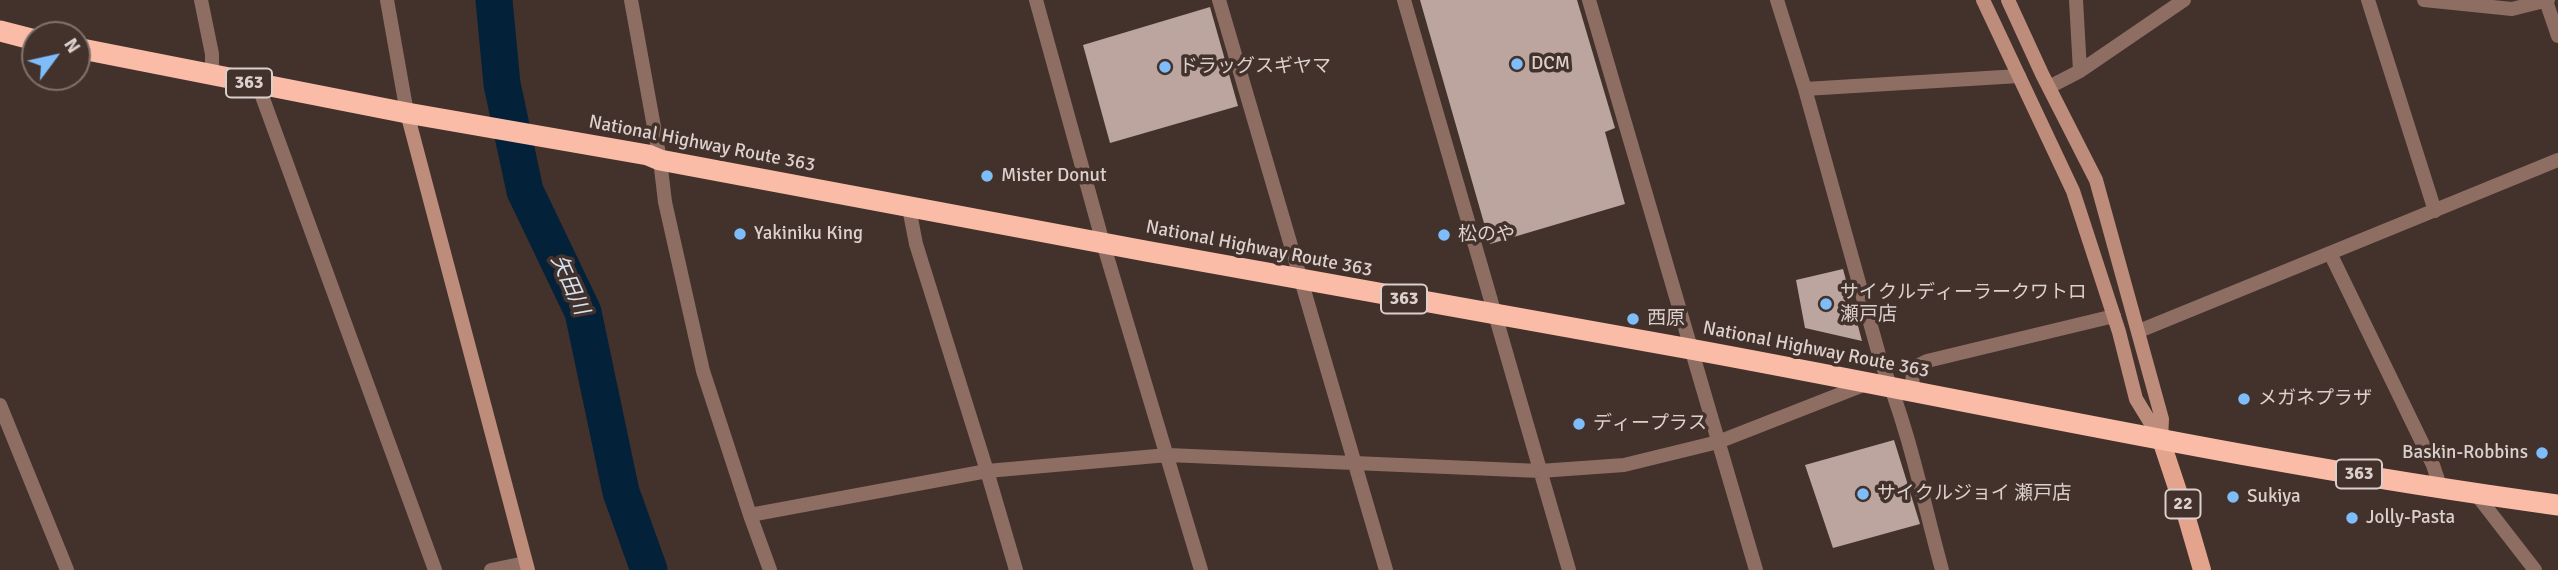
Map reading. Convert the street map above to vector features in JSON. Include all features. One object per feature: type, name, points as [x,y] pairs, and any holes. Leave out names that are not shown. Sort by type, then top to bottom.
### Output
[{"type":"highway","points":[[0,31],[21,36]]},
{"type":"highway","name":"National Highway Route 363","points":[[91,51],[909,208],[1497,317],[1692,350],[2161,440],[2476,494],[2558,505]]},
{"type":"main road","points":[[1983,0],[2073,191],[2114,316],[2136,399],[2161,440]]},
{"type":"main road","points":[[2008,0],[2096,180],[2162,419],[2161,440]]},
{"type":"main road","points":[[415,114],[527,567]]},
{"type":"main road","name":"22","points":[[2161,440],[2202,570]]},
{"type":"street","points":[[201,0],[212,54],[212,75]]},
{"type":"street","points":[[387,0],[415,114]]},
{"type":"street","points":[[631,0],[654,157],[703,371],[770,570]]},
{"type":"street","points":[[1036,0],[1103,243],[1201,570]]},
{"type":"street","points":[[1219,0],[1385,570]]},
{"type":"street","points":[[1404,0],[1569,570]]},
{"type":"street","points":[[1589,0],[1756,570]]},
{"type":"street","points":[[1777,0],[1805,89],[1881,362],[1902,390],[1942,570]]},
{"type":"street","points":[[2076,0],[2080,71]]},
{"type":"street","points":[[2049,87],[2080,71],[2184,0]]},
{"type":"street","points":[[2368,0],[2435,211]]},
{"type":"street","points":[[2424,0],[2512,9],[2547,0],[2558,36]]},
{"type":"street","points":[[1805,89],[2019,76]]},
{"type":"street","points":[[258,85],[435,570]]},
{"type":"street","points":[[2139,331],[2558,160]]},
{"type":"street","points":[[909,208],[916,244],[1016,570]]},
{"type":"street","points":[[2330,253],[2433,465],[2441,488]]},
{"type":"street","points":[[1902,390],[1913,368],[1927,361],[2114,316]]},
{"type":"street","points":[[750,515],[987,471],[1168,455],[1540,471],[1624,465],[1718,442],[1866,384]]},
{"type":"street","points":[[0,405],[67,570]]},
{"type":"street","points":[[2476,494],[2535,570]]},
{"type":"street","points":[[491,570],[527,567]]},
{"type":"building","name":"DCM","points":[[1420,0],[1577,0],[1615,128],[1605,132],[1625,204],[1490,244]]},
{"type":"building","points":[[1210,7],[1238,106],[1110,143],[1083,45]]},
{"type":"building","name":"サイクルディーラークワトロ 瀬戸店","points":[[1843,269],[1862,341],[1805,328],[1796,280]]},
{"type":"building","name":"サイクルジョイ 瀬戸店","points":[[1894,440],[1920,524],[1833,548],[1805,465]]},
{"type":"waterway","name":"矢田川","points":[[494,0],[502,84],[525,191],[583,312],[621,492],[649,570]]},
{"type":"place","name":"DCM","points":[[1517,64]]},
{"type":"place","name":"ドラッグスギヤマ","points":[[1165,67]]},
{"type":"place","name":"Mister Donut","points":[[987,176]]},
{"type":"place","name":"Yakiniku King","points":[[740,234]]},
{"type":"place","name":"松のや","points":[[1444,235]]},
{"type":"place","name":"サイクルディーラークワトロ 瀬戸店","points":[[1826,304]]},
{"type":"place","name":"西原","points":[[1633,319]]},
{"type":"place","name":"メガネプラザ","points":[[2244,399]]},
{"type":"place","name":"ディープラス","points":[[1579,424]]},
{"type":"place","name":"Baskin-Robbins","points":[[2542,453]]},
{"type":"place","name":"サイクルジョイ 瀬戸店","points":[[1863,494]]},
{"type":"place","name":"Sukiya","points":[[2233,497]]},
{"type":"place","name":"Jolly-Pasta","points":[[2352,518]]}]
